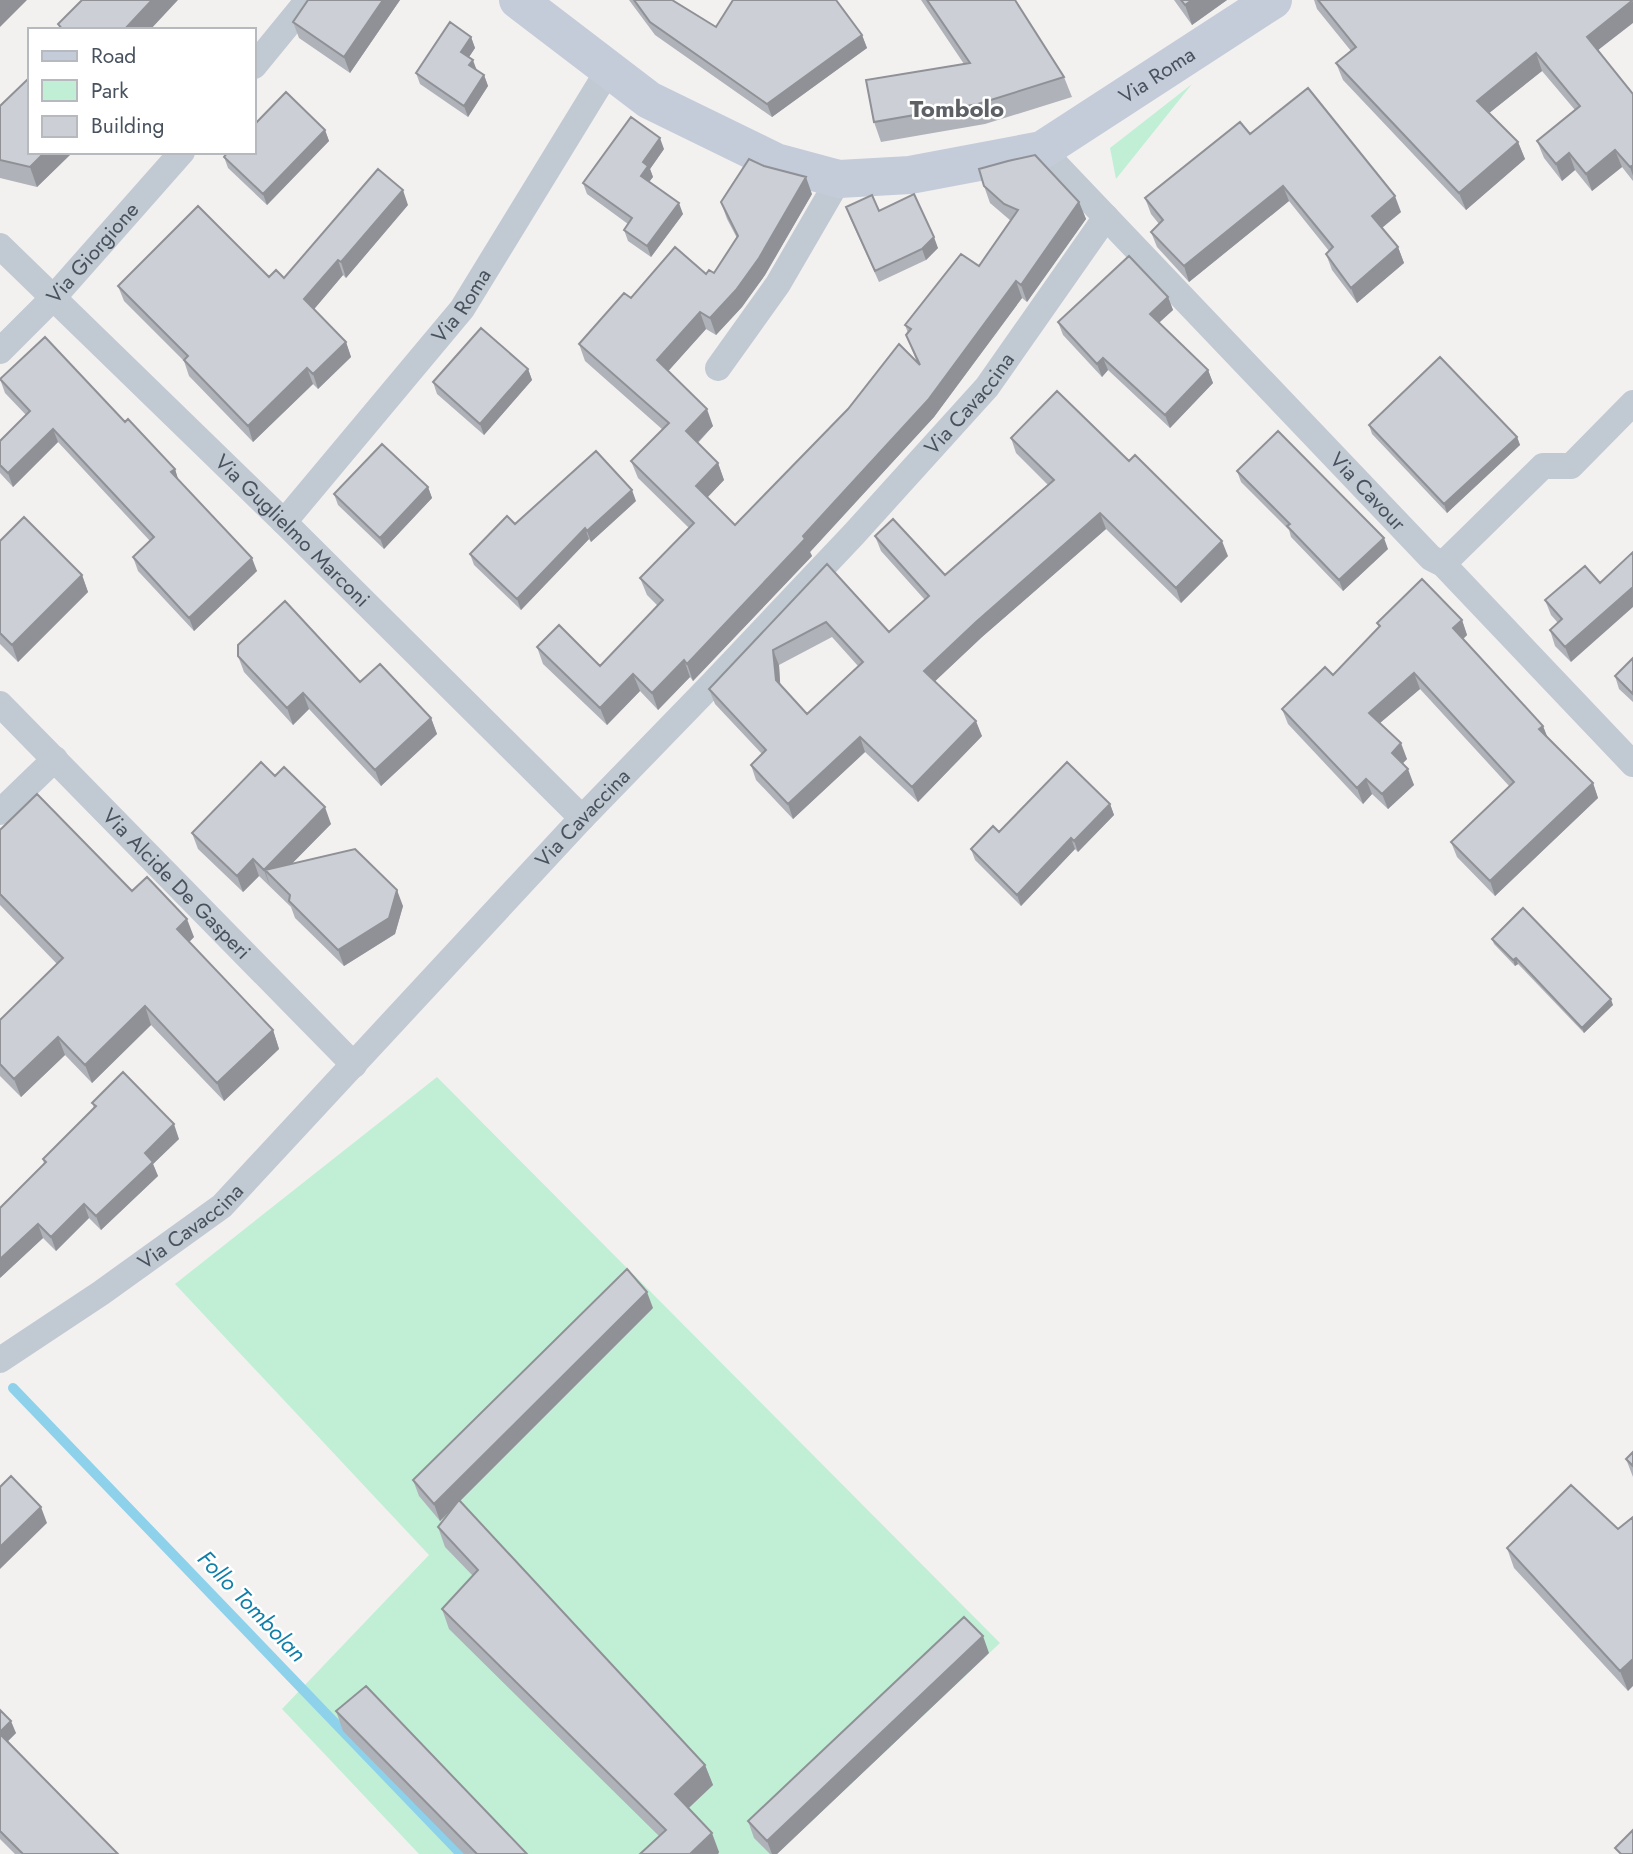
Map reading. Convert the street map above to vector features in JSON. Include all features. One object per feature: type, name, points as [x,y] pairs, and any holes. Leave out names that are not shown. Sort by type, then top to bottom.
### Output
[{"type":"main road","name":"Via Roma","points":[[518,0],[649,100],[776,162],[839,179],[910,174],[1042,150],[1273,0]]},
{"type":"street","points":[[256,64],[307,0]]},
{"type":"street","name":"Via Roma","points":[[284,523],[462,309],[609,69]]},
{"type":"street","points":[[1042,150],[1106,217]]},
{"type":"street","name":"Via Giorgione","points":[[0,351],[53,298],[180,154]]},
{"type":"street","points":[[718,368],[778,284],[839,179]]},
{"type":"street","name":"Via Cavour","points":[[1106,217],[1431,558],[1443,564],[1633,764]]},
{"type":"street","name":"Via Cavaccina","points":[[0,1360],[101,1293],[222,1206],[582,818],[826,564],[987,387],[1106,217]]},
{"type":"street","name":"Via Guglielmo Marconi","points":[[0,246],[582,818]]},
{"type":"street","points":[[1443,564],[1543,466],[1571,466],[1633,403]]},
{"type":"street","name":"Via Alcide De Gasperi","points":[[0,704],[354,1065]]},
{"type":"street","points":[[0,812],[55,759]]},
{"type":"green space","points":[[1192,84],[1116,179],[1110,148]]},
{"type":"green space","points":[[437,1077],[1000,1643],[777,1854],[419,1854],[282,1709],[429,1555],[175,1284]]},
{"type":"building","points":[[82,0],[152,0],[126,28],[61,28],[58,24]]},
{"type":"building","points":[[308,0],[383,0],[344,57],[293,22]]},
{"type":"building","points":[[634,0],[672,0],[716,27],[733,0],[836,0],[862,35],[767,104],[650,22]]},
{"type":"building","points":[[927,0],[1015,0],[1064,77],[978,104],[874,122],[866,80],[970,63]]},
{"type":"building","points":[[1318,0],[1633,0],[1587,37],[1633,94],[1633,165],[1630,167],[1615,150],[1586,174],[1569,153],[1556,164],[1537,141],[1580,106],[1536,53],[1477,101],[1518,142],[1459,193],[1336,63],[1356,47]]},
{"type":"building","points":[[450,22],[471,37],[461,52],[473,60],[469,65],[484,75],[464,106],[416,73]]},
{"type":"building","points":[[28,79],[28,154],[43,154],[30,167],[0,160],[0,106]]},
{"type":"building","points":[[1308,88],[1395,196],[1372,216],[1398,247],[1351,288],[1326,254],[1333,247],[1283,186],[1184,266],[1151,232],[1163,220],[1145,198],[1240,122],[1250,134]]},
{"type":"building","points":[[286,92],[325,130],[263,194],[224,157],[226,154],[256,154],[256,123]]},
{"type":"building","points":[[631,117],[660,138],[643,162],[648,166],[641,176],[679,203],[647,246],[624,230],[632,218],[583,183]]},
{"type":"building","points":[[1035,155],[1079,202],[1021,285],[1016,281],[928,400],[803,536],[805,539],[687,664],[684,660],[652,693],[633,674],[600,708],[537,647],[559,625],[600,666],[663,600],[640,578],[694,523],[631,461],[669,423],[579,344],[624,293],[631,298],[675,247],[706,274],[709,270],[714,273],[738,236],[721,202],[749,159],[764,166],[806,177],[759,258],[736,290],[710,318],[700,312],[657,360],[707,409],[686,431],[718,463],[696,486],[735,525],[848,409],[899,344],[920,365],[906,335],[911,329],[905,325],[961,254],[979,266],[1018,210],[1004,204],[984,186],[979,169]]},
{"type":"building","points":[[378,169],[403,190],[341,262],[338,260],[304,299],[346,342],[313,374],[307,368],[248,426],[184,360],[188,356],[118,286],[198,206],[269,277],[276,270],[284,278]]},
{"type":"building","points":[[914,194],[934,237],[922,249],[875,271],[846,207],[872,195],[879,211]]},
{"type":"building","points":[[1129,256],[1168,297],[1150,314],[1208,370],[1165,415],[1103,358],[1097,364],[1058,322]]},
{"type":"building","points":[[481,328],[528,369],[480,424],[433,382]]},
{"type":"building","points":[[45,337],[125,422],[128,419],[175,469],[171,472],[252,558],[189,618],[133,557],[154,537],[53,429],[8,473],[0,465],[0,441],[30,411],[0,379]]},
{"type":"building","points":[[1440,357],[1517,437],[1444,504],[1369,425]]},
{"type":"building","points":[[1057,391],[1129,461],[1135,455],[1222,541],[1176,588],[1100,513],[924,671],[976,721],[912,787],[860,737],[788,804],[751,765],[766,750],[709,689],[827,564],[889,632],[929,596],[875,536],[893,519],[945,575],[1054,480],[1011,438]],"holes":[[[826,622],[863,662],[807,714],[776,680],[773,650]]]},
{"type":"building","points":[[1278,431],[1384,538],[1339,580],[1287,526],[1290,524],[1237,471]]},
{"type":"building","points":[[382,444],[428,487],[380,538],[334,494]]},
{"type":"building","points":[[596,451],[632,490],[587,531],[585,528],[517,599],[470,554],[507,516],[515,524]]},
{"type":"building","points":[[24,517],[82,575],[12,645],[0,633],[0,541]]},
{"type":"building","points":[[1633,552],[1633,587],[1565,647],[1550,630],[1562,619],[1545,600],[1585,566],[1600,583]]},
{"type":"building","points":[[1422,579],[1462,620],[1453,628],[1543,726],[1539,729],[1593,783],[1490,881],[1451,842],[1514,782],[1414,673],[1369,713],[1401,743],[1392,753],[1408,769],[1382,794],[1366,779],[1357,788],[1282,709],[1325,667],[1333,675],[1380,626],[1377,623]]},
{"type":"building","points":[[285,601],[360,682],[380,664],[431,718],[375,770],[303,693],[287,708],[238,656],[238,645]]},
{"type":"building","points":[[1633,658],[1633,694],[1615,676]]},
{"type":"building","points":[[261,762],[275,776],[284,767],[325,807],[264,870],[253,859],[237,876],[192,833]]},
{"type":"building","points":[[1067,762],[1110,804],[1074,841],[1071,838],[1017,895],[971,849],[993,826],[999,832]]},
{"type":"building","points":[[37,794],[132,891],[147,877],[187,919],[177,929],[273,1030],[217,1083],[145,1006],[85,1065],[58,1037],[14,1079],[0,1064],[0,1020],[63,958],[0,894],[0,830]]},
{"type":"building","points":[[355,849],[397,890],[389,918],[338,950],[289,901],[290,895],[265,870]]},
{"type":"building","points":[[1523,908],[1611,999],[1582,1028],[1516,958],[1513,960],[1492,939]]},
{"type":"building","points":[[123,1072],[174,1124],[145,1153],[153,1162],[96,1216],[84,1204],[51,1237],[38,1224],[0,1259],[0,1208],[46,1162],[43,1159],[96,1106],[92,1103]]},
{"type":"building","points":[[627,1269],[647,1292],[434,1504],[413,1480]]},
{"type":"building","points":[[1633,1452],[1633,1466],[1626,1459]]},
{"type":"building","points":[[11,1476],[41,1507],[0,1547],[0,1487]]},
{"type":"building","points":[[1571,1485],[1618,1529],[1633,1517],[1633,1659],[1620,1671],[1507,1548]]},
{"type":"building","points":[[459,1500],[705,1765],[675,1794],[712,1833],[690,1854],[640,1854],[666,1830],[442,1609],[478,1570],[438,1527]]},
{"type":"building","points":[[964,1617],[983,1636],[767,1841],[748,1821]]},
{"type":"building","points":[[366,1686],[527,1854],[477,1854],[336,1711]]},
{"type":"building","points":[[0,1710],[11,1721],[0,1732]]},
{"type":"building","points":[[0,1734],[118,1854],[23,1854],[0,1831]]},
{"type":"building","points":[[1633,1830],[1633,1854],[1621,1854],[1615,1848]]},
{"type":"waterway","name":"Follo Tombolan","points":[[13,1388],[461,1854]]},
{"type":"district","name":"Tombolo","points":[[957,109]]}]
